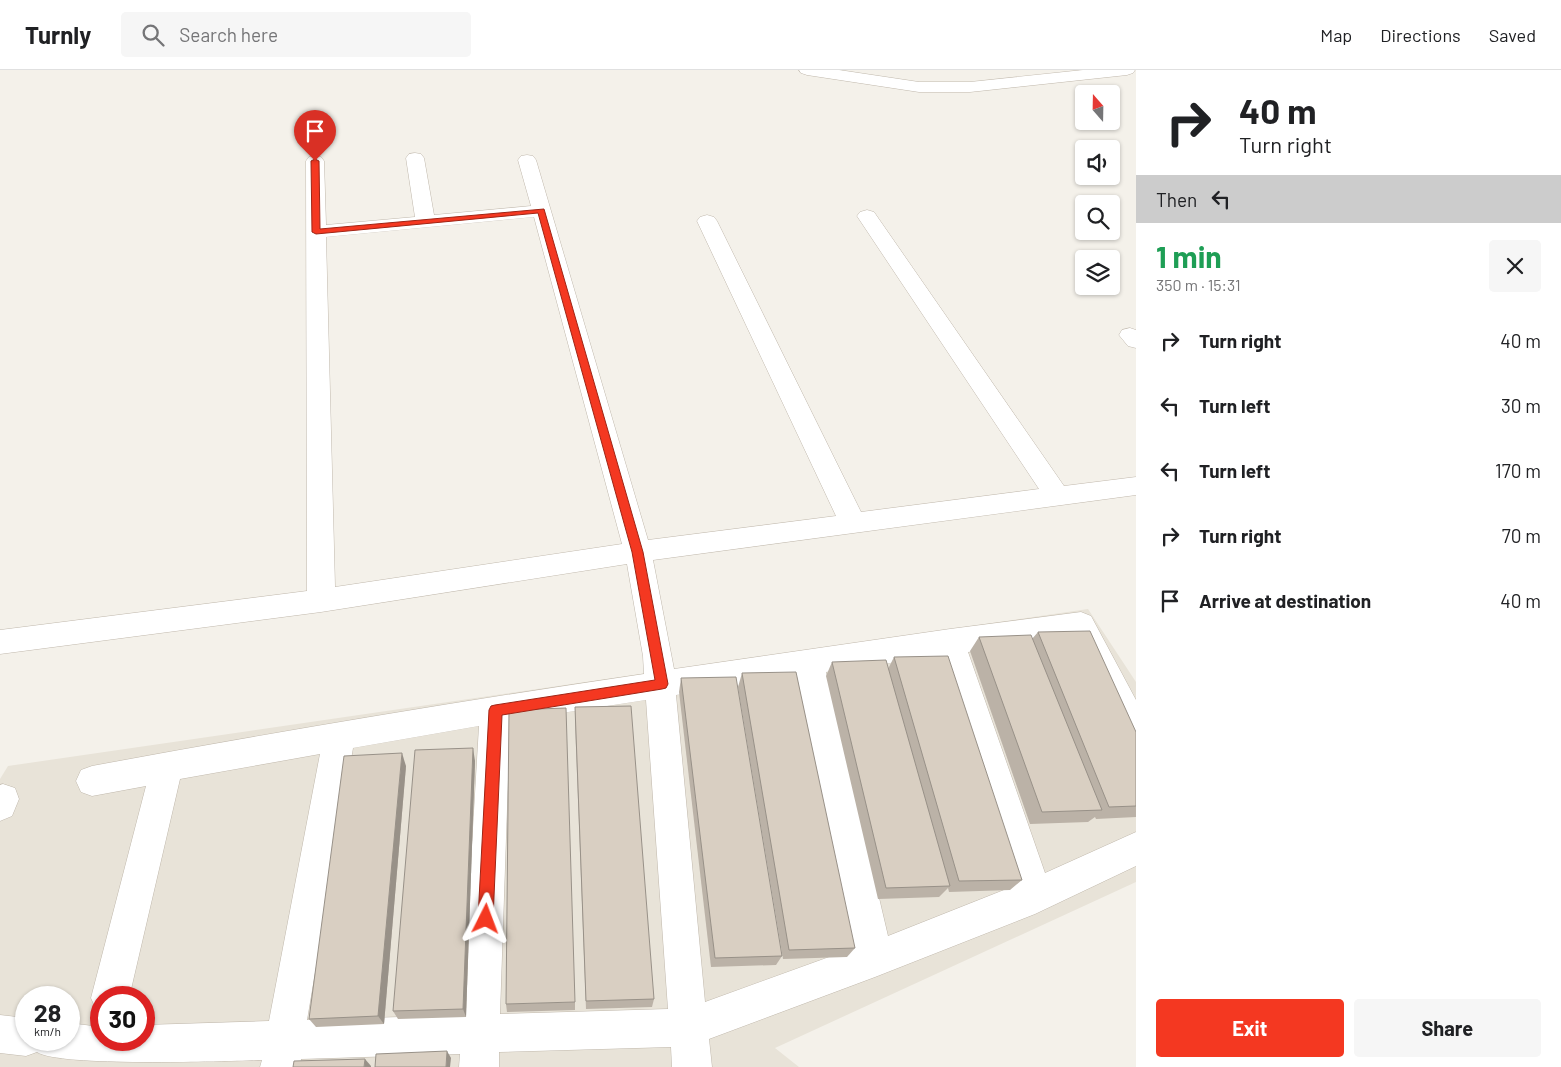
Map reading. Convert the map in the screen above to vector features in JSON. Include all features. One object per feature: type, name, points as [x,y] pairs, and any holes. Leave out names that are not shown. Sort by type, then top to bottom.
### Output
[{"type":"street","points":[[807,70],[856,74],[919,87],[970,87],[1127,70]]},
{"type":"street","points":[[414,158],[425,222]]},
{"type":"street","points":[[527,160],[638,552],[662,684],[692,1067]]},
{"type":"street","points":[[315,161],[321,601]]},
{"type":"street","points":[[316,232],[541,210]]},
{"type":"street","points":[[868,216],[1057,496]]},
{"type":"street","points":[[706,221],[853,523]]},
{"type":"street","points":[[0,642],[321,601],[638,552],[1136,486]]},
{"type":"street","points":[[92,781],[167,766],[495,710],[809,662],[1081,624],[1136,731]]},
{"type":"street","points":[[950,642],[1034,896]]},
{"type":"street","points":[[809,662],[875,958]]},
{"type":"street","points":[[480,1050],[495,710]]},
{"type":"street","points":[[282,1053],[339,736]]},
{"type":"street","points":[[113,986],[167,766]]},
{"type":"street","points":[[155,1044],[282,1053],[480,1050],[689,1027],[875,958],[1034,896],[1136,849]]},
{"type":"street","points":[[0,1034],[15,1036]]},
{"type":"shaded area","points":[[1088,609],[1136,682],[1136,882],[775,1048],[799,1067],[0,1067],[0,779],[8,766]]},
{"type":"building","points":[[1090,631],[1136,732],[1136,806],[1109,807],[1038,632]]},
{"type":"building","points":[[1031,635],[1102,810],[1042,812],[979,637]]},
{"type":"building","points":[[948,656],[1022,880],[959,881],[894,657]]},
{"type":"building","points":[[886,660],[950,886],[886,888],[832,662]]},
{"type":"building","points":[[796,672],[855,948],[789,950],[742,673]]},
{"type":"building","points":[[736,677],[782,956],[715,958],[681,678]]},
{"type":"building","points":[[631,706],[654,999],[586,1001],[575,707]]},
{"type":"building","points":[[566,708],[575,1002],[506,1004],[509,710]]},
{"type":"building","points":[[473,748],[463,1009],[393,1011],[415,750]]},
{"type":"building","points":[[402,753],[378,1016],[309,1019],[344,756]]},
{"type":"building","points":[[447,1051],[446,1067],[375,1067],[376,1054]]},
{"type":"building","points":[[365,1059],[364,1067],[293,1067],[294,1061]]},
{"type":"route","points":[[315,161],[316,232],[541,210],[638,552],[662,684],[495,710],[486,919]]}]
